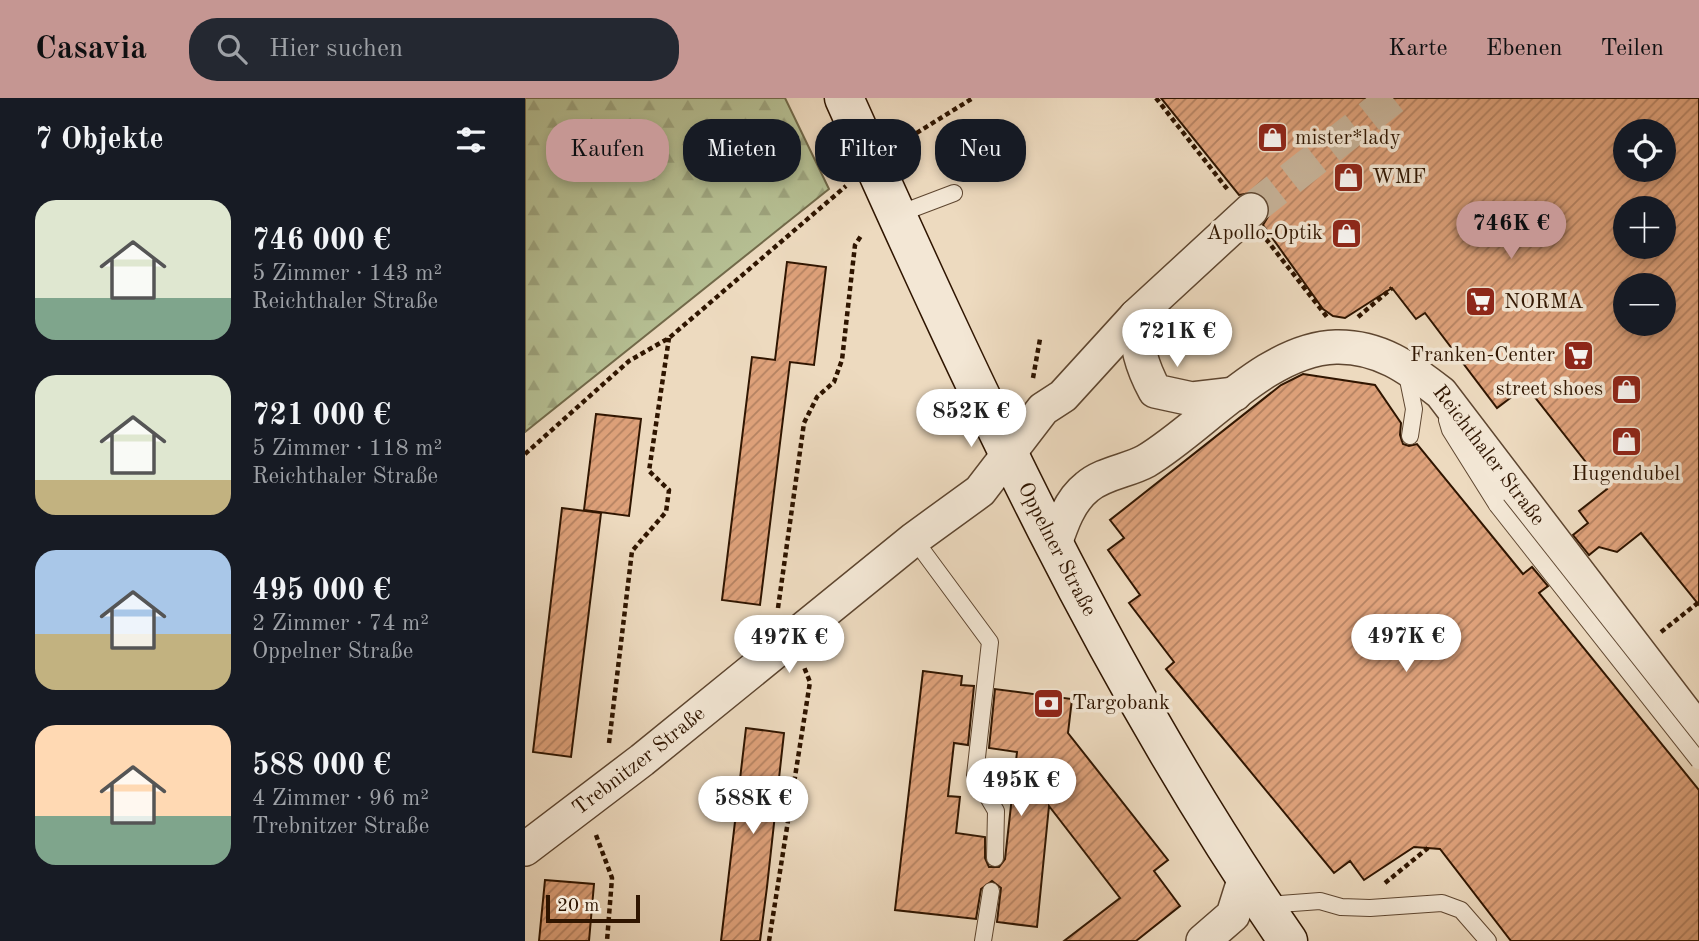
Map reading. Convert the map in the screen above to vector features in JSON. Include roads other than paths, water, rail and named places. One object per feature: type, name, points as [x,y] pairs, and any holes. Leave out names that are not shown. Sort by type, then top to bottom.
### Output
[{"type":"street","name":"Oppelner Straße","points":[[843,98],[887,152],[896,215],[1007,455],[1054,547],[1162,742],[1288,941]]},
{"type":"street","name":"Trebnitzer Straße","points":[[525,849],[621,777],[914,539],[980,491],[1042,410],[1078,381],[1136,316],[1251,210]]},
{"type":"street","points":[[1136,316],[1139,356],[1154,391],[1192,399],[1237,393]]},
{"type":"street","name":"Reichthaler Straße","points":[[1054,547],[1062,522],[1088,485],[1145,461],[1287,359],[1334,347],[1372,350],[1405,365],[1441,393],[1699,731]]},
{"type":"street","points":[[1203,941],[1233,915],[1254,891]]},
{"type":"lane","points":[[896,215],[954,193]]},
{"type":"lane","points":[[1405,365],[1414,409],[1410,436]]},
{"type":"lane","points":[[1441,393],[1450,430],[1497,505],[1699,761]]},
{"type":"lane","points":[[914,539],[990,642],[975,775],[996,811],[995,858]]},
{"type":"lane","points":[[983,941],[991,891]]},
{"type":"lane","points":[[1254,891],[1320,901],[1341,907],[1370,908],[1442,903],[1461,910],[1488,941]]},
{"type":"tunnel","points":[[1251,210],[1393,98]]},
{"type":"place","name":"mister*lady","points":[[1272,138]]},
{"type":"place","name":"WMF","points":[[1349,177]]},
{"type":"place","name":"Apollo-Optik","points":[[1346,233]]},
{"type":"place","name":"NORMA","points":[[1481,302]]},
{"type":"place","name":"Franken-Center","points":[[1578,355]]},
{"type":"place","name":"street shoes","points":[[1626,389]]},
{"type":"place","name":"Hugendubel","points":[[1626,442]]},
{"type":"place","name":"Targobank","points":[[1049,703]]}]
